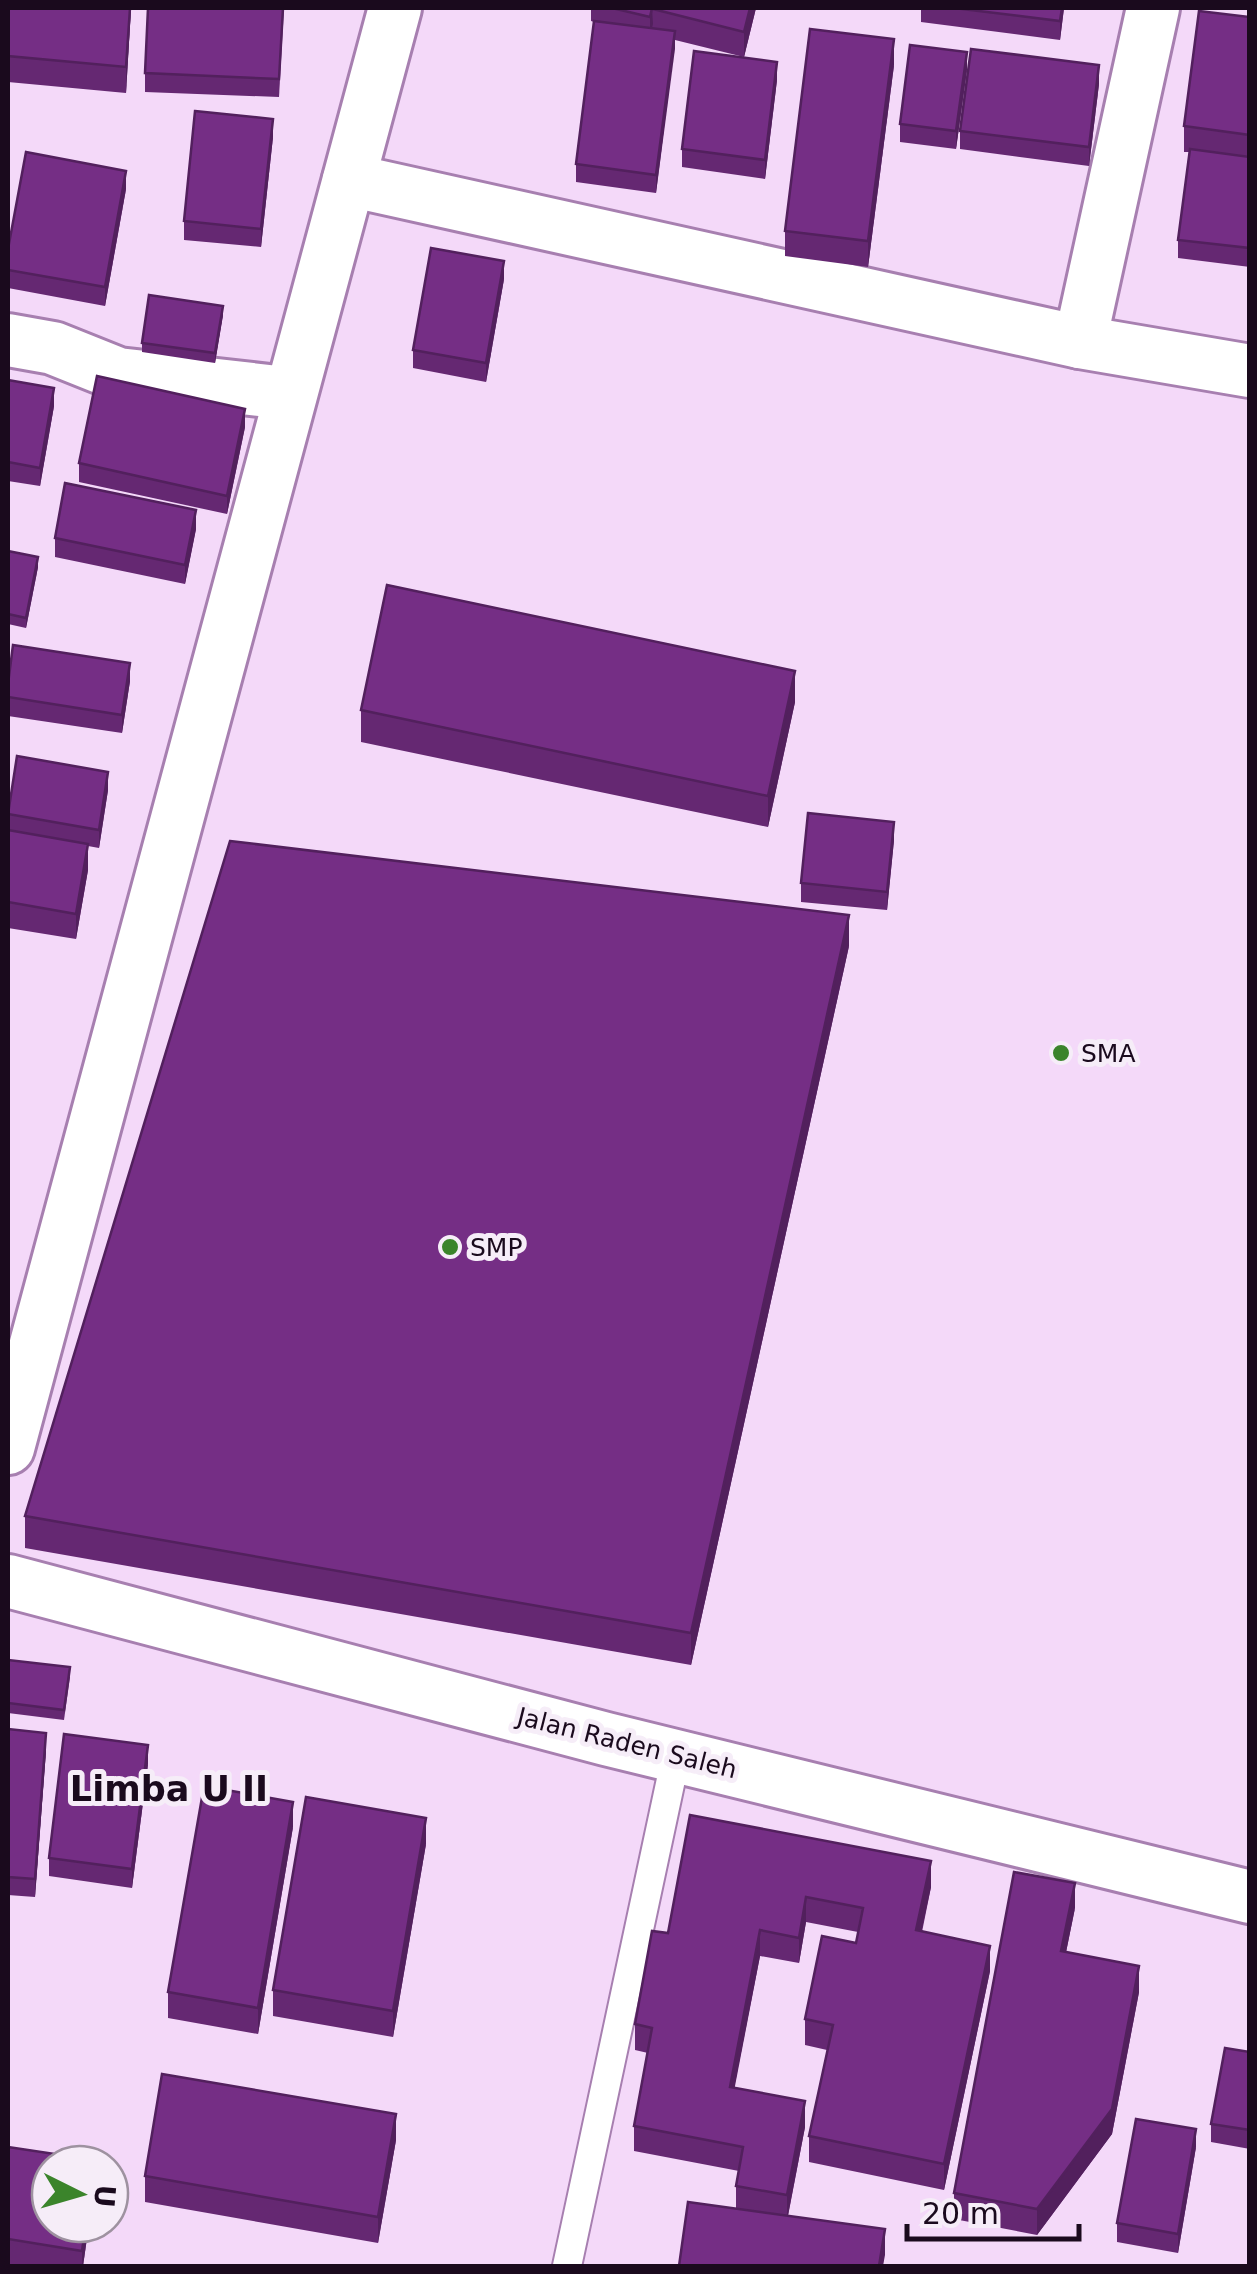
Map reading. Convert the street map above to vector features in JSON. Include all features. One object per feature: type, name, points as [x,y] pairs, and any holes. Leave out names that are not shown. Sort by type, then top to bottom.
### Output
[{"type":"street","points":[[8,1448],[239,599],[288,393],[395,8]]},
{"type":"street","points":[[1080,342],[1152,8]]},
{"type":"street","points":[[349,180],[1080,342],[1250,372]]},
{"type":"street","points":[[8,340],[53,348],[118,374],[288,393]]},
{"type":"street","name":"Jalan Raden Saleh","points":[[8,1581],[676,1756],[1250,1897]]},
{"type":"lane","points":[[567,2266],[676,1756]]},
{"type":"building","points":[[8,8],[130,8],[126,67],[8,56]]},
{"type":"building","points":[[148,8],[283,8],[279,79],[145,73]]},
{"type":"building","points":[[612,8],[652,8],[650,17]]},
{"type":"building","points":[[653,8],[750,8],[744,32]]},
{"type":"building","points":[[954,8],[1062,8],[1060,21]]},
{"type":"building","points":[[1199,11],[1250,17],[1250,135],[1184,126]]},
{"type":"building","points":[[594,21],[675,31],[656,175],[576,164]]},
{"type":"building","points":[[810,29],[894,39],[868,241],[785,231]]},
{"type":"building","points":[[910,45],[967,52],[956,131],[900,124]]},
{"type":"building","points":[[971,49],[1099,65],[1089,147],[960,131]]},
{"type":"building","points":[[694,51],[777,62],[765,160],[682,149]]},
{"type":"building","points":[[195,111],[273,119],[261,229],[184,221]]},
{"type":"building","points":[[1190,149],[1250,157],[1250,248],[1178,240]]},
{"type":"building","points":[[26,152],[126,171],[105,287],[8,270],[8,249]]},
{"type":"building","points":[[431,248],[504,261],[486,363],[413,350]]},
{"type":"building","points":[[149,295],[223,306],[215,353],[142,343]]},
{"type":"building","points":[[97,376],[245,409],[227,496],[79,463]]},
{"type":"building","points":[[8,380],[54,388],[40,468],[8,462]]},
{"type":"building","points":[[65,483],[196,510],[185,565],[55,538]]},
{"type":"building","points":[[8,551],[38,557],[26,618],[8,614]]},
{"type":"building","points":[[387,585],[795,671],[768,796],[361,710]]},
{"type":"building","points":[[13,645],[130,663],[122,715],[8,697]]},
{"type":"building","points":[[17,756],[108,772],[99,830],[8,814]]},
{"type":"building","points":[[808,813],[894,822],[887,892],[801,883]]},
{"type":"building","points":[[8,830],[88,844],[76,914],[8,902]]},
{"type":"building","name":"SMP","points":[[230,841],[849,915],[691,1633],[25,1516]]},
{"type":"building","points":[[8,1660],[70,1667],[64,1710],[8,1703]]},
{"type":"building","points":[[8,1729],[46,1733],[35,1879],[8,1877]]},
{"type":"building","points":[[64,1734],[148,1745],[132,1869],[49,1858]]},
{"type":"building","points":[[204,1786],[293,1802],[258,2008],[168,1992]]},
{"type":"building","points":[[306,1797],[426,1818],[393,2011],[273,1990]]},
{"type":"building","points":[[690,1815],[931,1861],[916,1930],[990,1946],[944,2164],[809,2136],[833,2025],[805,2019],[822,1936],[856,1943],[863,1908],[806,1897],[799,1938],[760,1930],[730,2087],[805,2101],[787,2195],[736,2186],[743,2147],[634,2126],[652,2028],[635,2024],[652,1931],[668,1933]]},
{"type":"building","points":[[1014,1872],[1075,1883],[1061,1951],[1139,1966],[1112,2109],[1037,2209],[954,2193]]},
{"type":"building","points":[[1225,2048],[1250,2052],[1250,2130],[1211,2124]]},
{"type":"building","points":[[162,2074],[396,2114],[378,2217],[145,2176]]},
{"type":"building","points":[[1136,2119],[1196,2129],[1178,2234],[1117,2223]]},
{"type":"building","points":[[8,2147],[30,2150],[30,2243],[8,2239]]},
{"type":"building","points":[[688,2202],[885,2229],[879,2266],[679,2266]]},
{"type":"building","points":[[39,2244],[83,2244],[82,2251]]},
{"type":"place","name":"SMA","points":[[1061,1053]]},
{"type":"place","name":"SMP","points":[[450,1247]]},
{"type":"district","name":"Limba U II","points":[[169,1789]]}]
